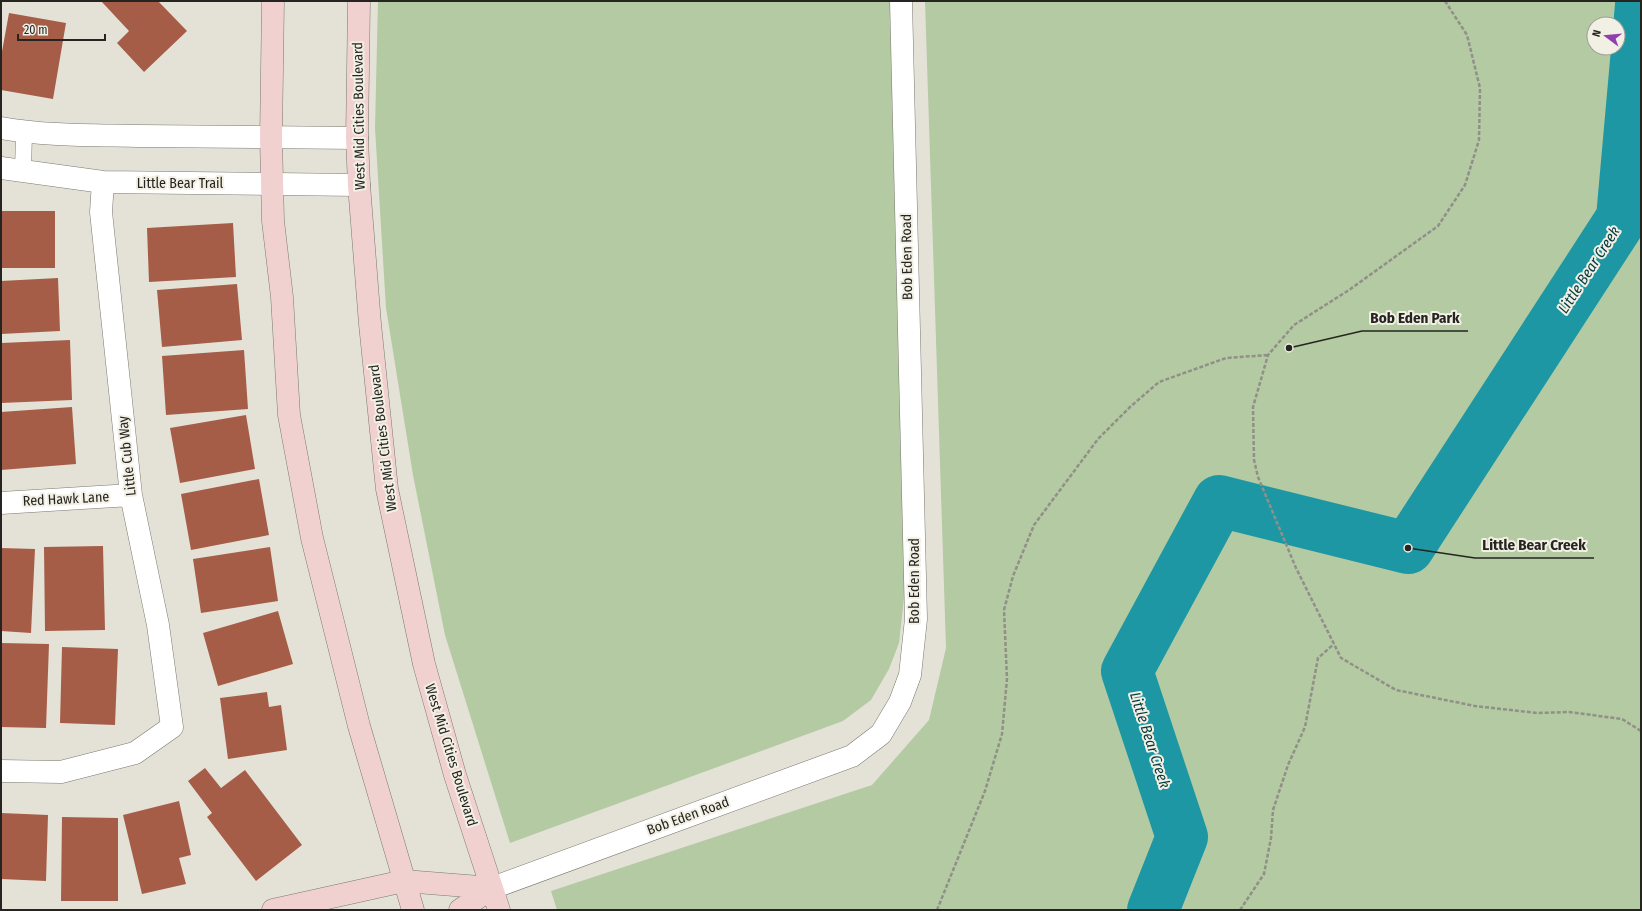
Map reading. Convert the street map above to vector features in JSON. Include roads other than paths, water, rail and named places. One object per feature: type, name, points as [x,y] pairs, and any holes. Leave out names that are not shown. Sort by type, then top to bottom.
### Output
[{"type":"main road","points":[[273,1],[271,138],[273,221],[282,297],[291,423],[312,538],[325,591],[359,726],[413,910]]},
{"type":"main road","name":"West Mid Cities Boulevard","points":[[359,1],[357,138],[370,324],[387,489],[424,664],[455,775],[499,910]]},
{"type":"main road","points":[[273,910],[404,882],[492,888]]},
{"type":"main road","points":[[460,910],[492,888]]},
{"type":"street","name":"Bob Eden Road","points":[[492,888],[852,756],[881,734],[900,702],[910,675],[916,618],[902,1]]},
{"type":"street","points":[[1,128],[24,132],[271,138],[357,138]]},
{"type":"street","name":"Little Bear Trail","points":[[1,168],[103,182],[360,185]]},
{"type":"street","name":"Little Cub Way","points":[[1,771],[61,772],[134,753],[172,727],[158,624],[131,495],[101,212],[103,182]]},
{"type":"street","name":"Red Hawk Lane","points":[[1,503],[131,495]]},
{"type":"lane","points":[[23,172],[24,132]]},
{"type":"waterway","name":"Little Bear Creek","points":[[1153,910],[1182,837],[1127,671],[1219,501],[1408,548],[1622,218],[1641,5]]},
{"type":"place","name":"Bob Eden Park","points":[[1289,348]]},
{"type":"place","name":"Little Bear Creek","points":[[1408,548]]}]
